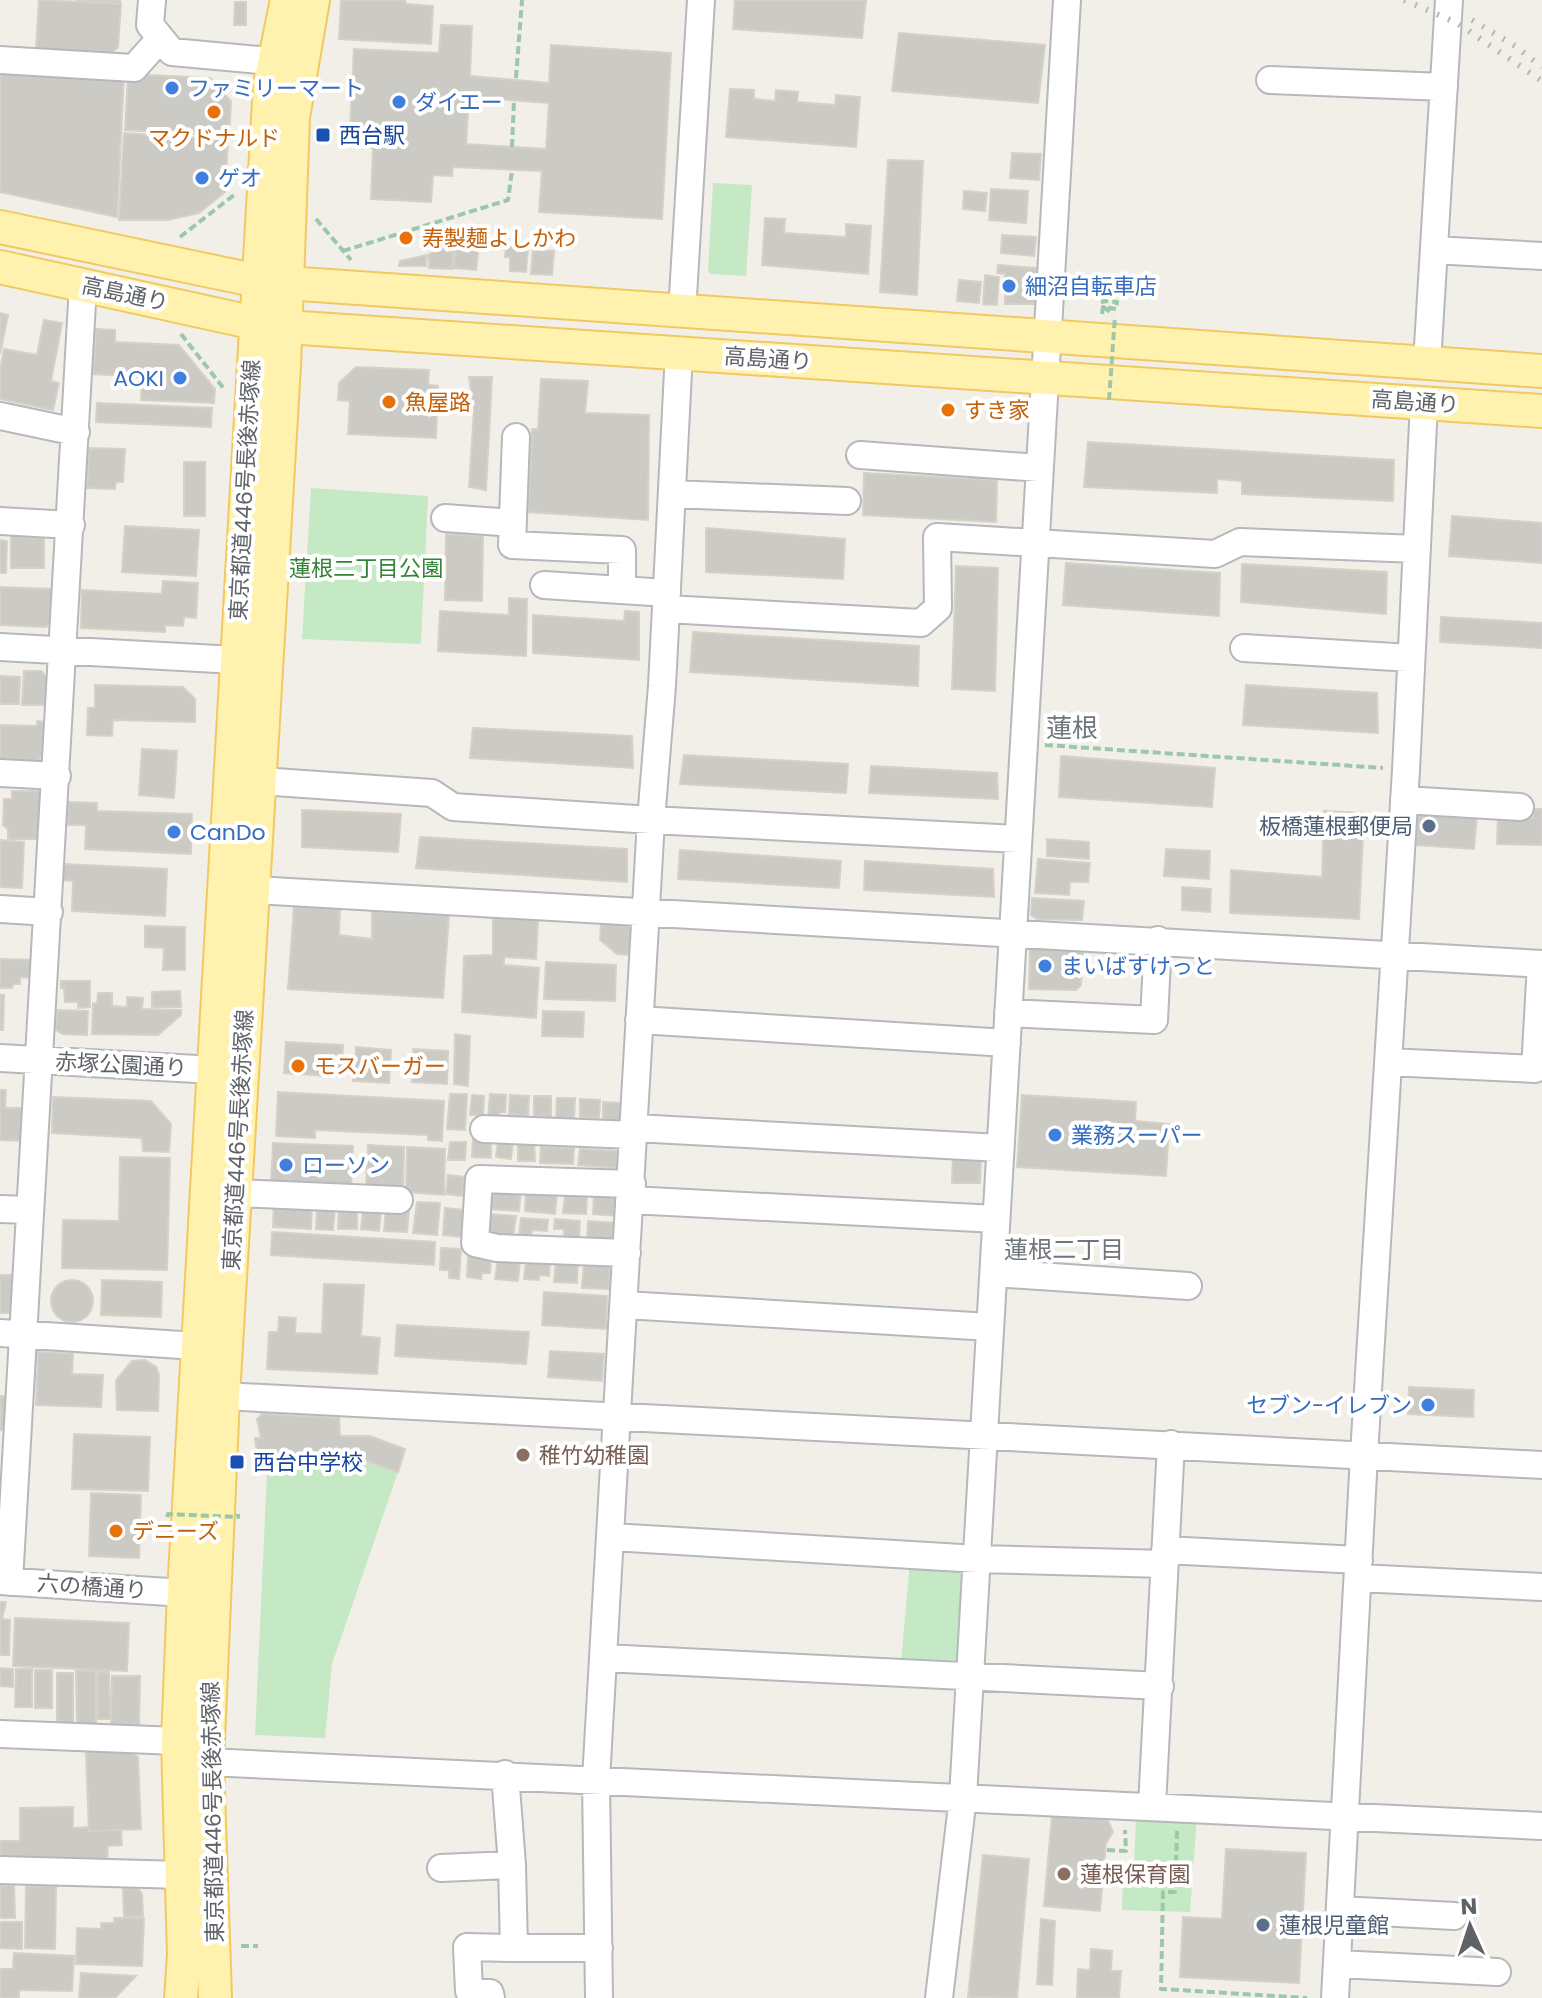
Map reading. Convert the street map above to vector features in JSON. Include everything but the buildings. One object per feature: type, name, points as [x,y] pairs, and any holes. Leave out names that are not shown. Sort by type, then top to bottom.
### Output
[{"type":"main road","points":[[287,0],[289,63]]},
{"type":"main road","points":[[289,63],[313,0]]},
{"type":"main road","name":"東京都道446号長後赤塚線","points":[[215,1998],[207,1762],[235,1193],[227,1071],[235,660],[293,117],[289,63]]},
{"type":"main road","name":"高島通り","points":[[0,227],[273,282],[1542,371]]},
{"type":"main road","name":"高島通り","points":[[0,267],[270,325],[1542,411]]},
{"type":"main road","name":"東京都道446号長後赤塚線","points":[[181,1998],[184,1955],[178,1741],[196,1346],[227,1071],[255,890],[261,781],[270,325]]},
{"type":"main road","points":[[170,1998],[184,1955]]},
{"type":"street","points":[[152,0],[150,25],[172,52],[289,63]]},
{"type":"street","points":[[682,312],[701,0]]},
{"type":"street","points":[[939,1998],[963,1797],[1067,0]]},
{"type":"street","points":[[1427,363],[1449,0]]},
{"type":"street","points":[[0,60],[134,68],[160,39]]},
{"type":"street","points":[[1270,80],[1444,87]]},
{"type":"street","points":[[1434,250],[1542,256]]},
{"type":"street","points":[[4,1582],[11,1334],[30,1210],[83,285]]},
{"type":"street","points":[[599,1998],[596,1780],[679,352]]},
{"type":"street","points":[[1335,1998],[1406,770],[1424,403]]},
{"type":"street","points":[[0,416],[76,432]]},
{"type":"street","points":[[516,437],[512,545],[622,550],[622,590]]},
{"type":"street","points":[[860,455],[1039,468]]},
{"type":"street","points":[[672,494],[847,501]]},
{"type":"street","points":[[445,518],[513,523]]},
{"type":"street","points":[[0,521],[71,525]]},
{"type":"street","points":[[544,585],[622,590],[666,601],[921,623],[938,608],[937,537],[1215,554],[1240,542],[1417,549]]},
{"type":"street","points":[[0,647],[235,660]]},
{"type":"street","points":[[1244,648],[1411,658]]},
{"type":"street","points":[[0,773],[57,776]]},
{"type":"street","points":[[261,781],[432,793],[453,807],[1018,839]]},
{"type":"street","points":[[1404,800],[1520,807]]},
{"type":"street","points":[[255,890],[1542,964],[1535,1069],[1388,1062]]},
{"type":"street","points":[[0,909],[49,912]]},
{"type":"street","points":[[1008,1013],[1154,1020],[1158,940]]},
{"type":"street","points":[[639,1020],[1007,1043]]},
{"type":"street","name":"赤塚公園通り","points":[[0,1058],[227,1071]]},
{"type":"street","points":[[484,1129],[635,1132],[1000,1148]]},
{"type":"street","points":[[627,1253],[497,1248],[475,1243],[479,1179],[996,1219]]},
{"type":"street","points":[[235,1193],[399,1200]]},
{"type":"street","points":[[0,1209],[30,1210]]},
{"type":"street","points":[[994,1273],[1188,1286]]},
{"type":"street","points":[[625,1305],[990,1327]]},
{"type":"street","points":[[11,1334],[196,1346]]},
{"type":"street","points":[[223,1396],[1542,1465]]},
{"type":"street","points":[[1165,1807],[1160,1686],[1171,1444]]},
{"type":"street","points":[[612,1537],[978,1559],[1165,1557],[1359,1569],[1542,1587]]},
{"type":"street","name":"六の橋通り","points":[[4,1582],[184,1593]]},
{"type":"street","points":[[604,1658],[1160,1686]]},
{"type":"street","points":[[0,1734],[178,1741]]},
{"type":"street","points":[[207,1762],[1542,1826]]},
{"type":"street","points":[[505,1774],[514,1948]]},
{"type":"street","points":[[441,1868],[512,1865]]},
{"type":"street","points":[[0,1870],[182,1875]]},
{"type":"street","points":[[1340,1910],[1454,1916]]},
{"type":"street","points":[[491,1998],[490,1993],[469,1991],[467,1947],[599,1948]]},
{"type":"street","points":[[1338,1964],[1497,1972]]},
{"type":"path","points":[[516,78],[522,0]]},
{"type":"path","points":[[512,147],[514,100]]},
{"type":"path","points":[[343,251],[508,200],[512,171]]},
{"type":"path","points":[[175,241],[234,195]]},
{"type":"path","points":[[316,219],[357,267]]},
{"type":"path","points":[[1103,307],[1116,309],[1117,302],[1103,301],[1102,306],[1115,316],[1109,400]]},
{"type":"path","points":[[177,329],[225,390]]},
{"type":"path","points":[[1023,743],[1406,770]]},
{"type":"path","points":[[167,1517],[168,1514],[238,1517],[238,1514]]},
{"type":"path","points":[[1165,1807],[1175,1892],[1163,1892],[1161,1989],[1307,1998]]},
{"type":"path","points":[[1107,1850],[1126,1851],[1125,1820]]},
{"type":"path","points":[[240,1936],[241,1946],[258,1946]]},
{"type":"green space","points":[[713,183],[752,185],[746,276],[710,274],[708,270]]},
{"type":"green space","name":"蓮根二丁目公園","points":[[311,488],[428,496],[421,644],[302,639]]},
{"type":"green space","points":[[306,1459],[366,1461],[398,1472],[332,1664],[325,1738],[255,1735],[267,1471],[272,1464]]},
{"type":"green space","points":[[910,1561],[958,1564],[964,1575],[958,1660],[951,1665],[901,1663]]},
{"type":"green space","points":[[1136,1815],[1197,1816],[1190,1912],[1122,1910],[1123,1867],[1134,1867]]},
{"type":"railway","points":[[1404,0],[1457,23],[1542,81]]},
{"type":"railway","points":[[1472,20],[1542,67]]},
{"type":"place","name":"ファミリーマート","points":[[172,88]]},
{"type":"place","name":"ダイエー","points":[[399,102]]},
{"type":"place","name":"マクドナルド","points":[[214,112]]},
{"type":"place","name":"西台駅","points":[[323,135]]},
{"type":"place","name":"ゲオ","points":[[202,178]]},
{"type":"place","name":"寿製麺よしかわ","points":[[406,238]]},
{"type":"place","name":"細沼自転車店","points":[[1009,286]]},
{"type":"place","name":"AOKI","points":[[180,378]]},
{"type":"place","name":"魚屋路","points":[[389,402]]},
{"type":"place","name":"すき家","points":[[948,410]]},
{"type":"place","name":"板橋蓮根郵便局","points":[[1429,826]]},
{"type":"place","name":"CanDo","points":[[174,832]]},
{"type":"place","name":"まいばすけっと","points":[[1045,966]]},
{"type":"place","name":"モスバーガー","points":[[298,1066]]},
{"type":"place","name":"業務スーパー","points":[[1055,1135]]},
{"type":"place","name":"ローソン","points":[[286,1165]]},
{"type":"place","name":"セブン-イレブン","points":[[1428,1405]]},
{"type":"place","name":"稚竹幼稚園","points":[[523,1455]]},
{"type":"place","name":"西台中学校","points":[[237,1462]]},
{"type":"place","name":"デニーズ","points":[[116,1531]]},
{"type":"place","name":"蓮根保育園","points":[[1064,1874]]},
{"type":"place","name":"蓮根児童館","points":[[1263,1925]]},
{"type":"district","name":"蓮根","points":[[1072,728]]},
{"type":"district","name":"蓮根二丁目","points":[[1064,1249]]}]
